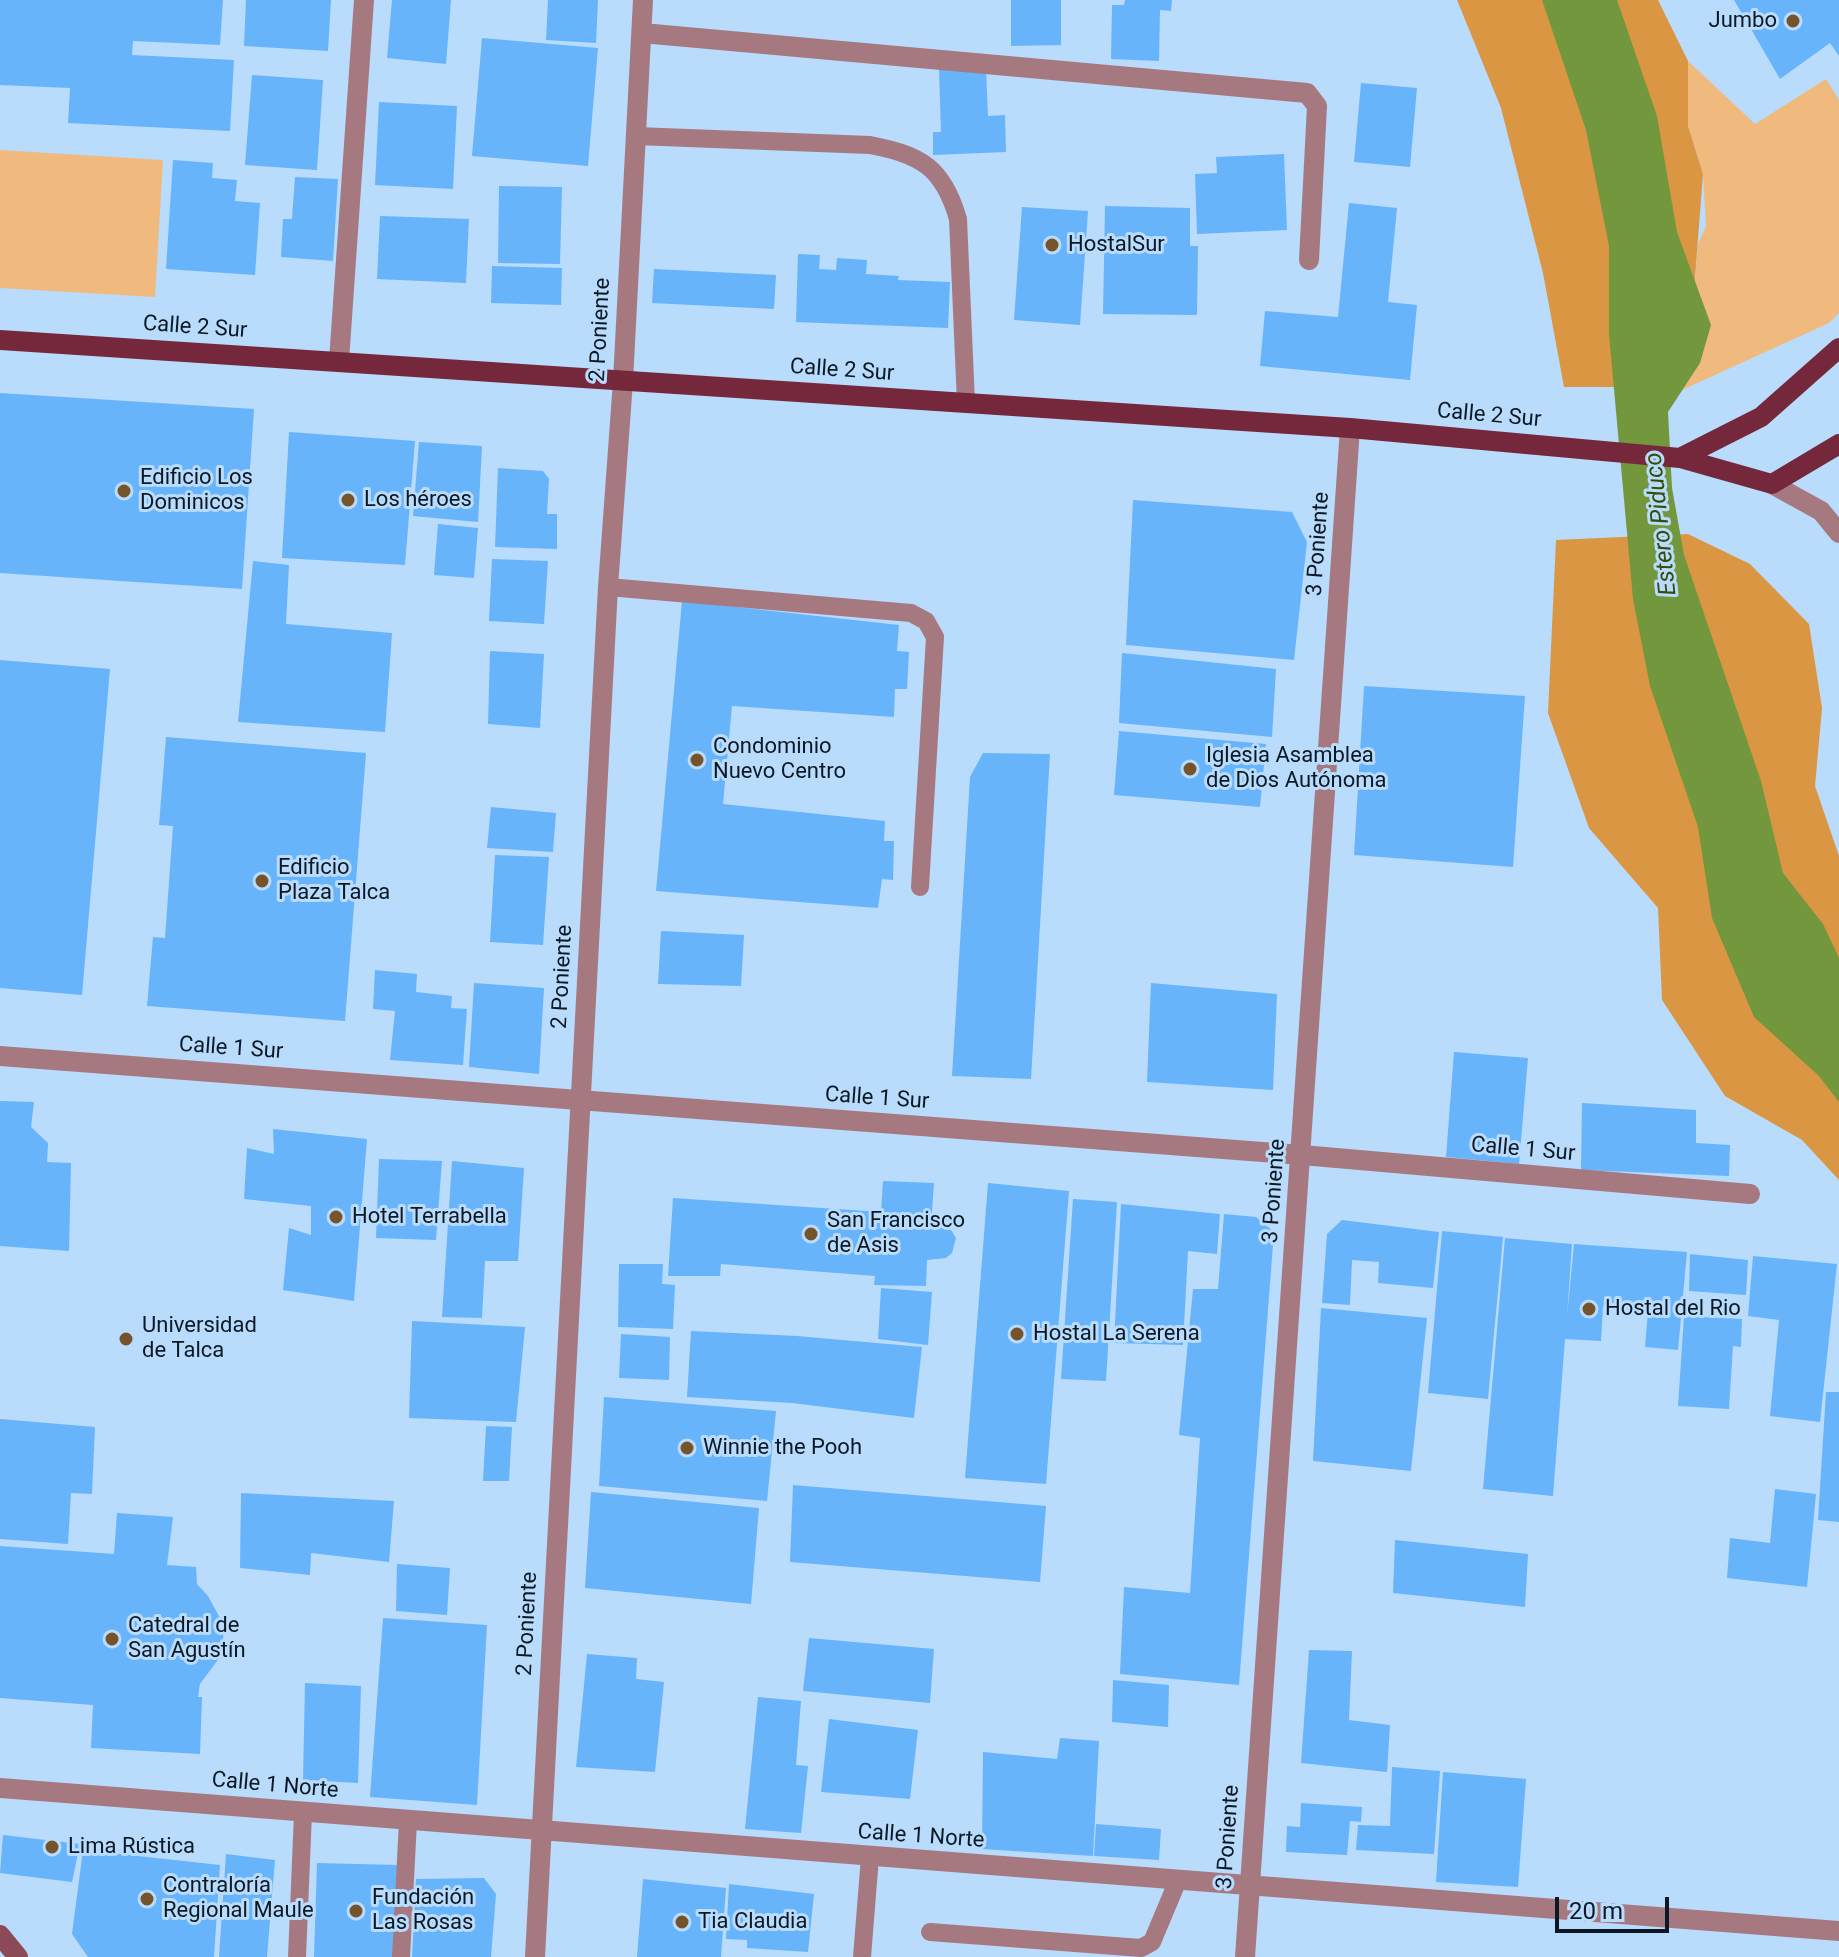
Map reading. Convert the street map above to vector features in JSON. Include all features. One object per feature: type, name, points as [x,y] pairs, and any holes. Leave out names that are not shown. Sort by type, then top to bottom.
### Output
[{"type":"main road","name":"Calle 2 Sur","points":[[0,340],[1486,439],[1680,458],[1772,484]]},
{"type":"main road","points":[[1680,458],[1761,417],[1839,348]]},
{"type":"main road","points":[[1772,484],[1839,444]]},
{"type":"main road","points":[[0,1935],[18,1957]]},
{"type":"street","points":[[339,361],[364,0]]},
{"type":"street","name":"2 Poniente","points":[[535,1957],[608,587],[623,381],[643,0]]},
{"type":"street","points":[[642,33],[1307,93],[1317,106],[1309,260]]},
{"type":"street","name":"3 Poniente","points":[[1245,1957],[1350,428]]},
{"type":"street","points":[[1772,484],[1821,511],[1839,533]]},
{"type":"street","name":"Calle 1 Sur","points":[[0,1056],[1302,1155],[1750,1194]]},
{"type":"street","name":"Calle 1 Norte","points":[[0,1788],[1839,1931]]},
{"type":"lane","points":[[636,136],[870,145],[899,151],[921,161],[951,193],[958,219],[966,403]]},
{"type":"lane","points":[[608,587],[911,613],[926,621],[935,637],[920,887]]},
{"type":"lane","points":[[297,1957],[303,1813]]},
{"type":"lane","points":[[401,1957],[408,1821]]},
{"type":"lane","points":[[862,1957],[870,1857]]},
{"type":"lane","points":[[930,1932],[1141,1948],[1152,1942],[1178,1880]]},
{"type":"shaded area","points":[[1457,0],[1658,0],[1688,61],[1688,126],[1703,174],[1693,303],[1617,387],[1564,387],[1543,273],[1501,108]]},
{"type":"shaded area","points":[[1688,61],[1755,124],[1826,79],[1839,100],[1839,313],[1829,323],[1671,395],[1693,303],[1698,244],[1706,226],[1703,174],[1688,126]]},
{"type":"shaded area","points":[[0,150],[163,160],[155,297],[0,288]]},
{"type":"shaded area","points":[[1688,534],[1750,564],[1809,624],[1822,708],[1815,786],[1839,856],[1839,1180],[1802,1140],[1725,1096],[1662,1000],[1658,908],[1589,828],[1548,713],[1556,540]]},
{"type":"water","name":"Estero Piduco","points":[[1542,0],[1617,0],[1657,116],[1677,232],[1711,325],[1700,363],[1668,412],[1672,488],[1684,555],[1761,781],[1783,873],[1823,924],[1839,958],[1839,1102],[1819,1076],[1754,1017],[1712,918],[1698,827],[1650,686],[1633,599],[1609,334],[1609,246],[1586,130]]},
{"type":"building","points":[[0,0],[223,0],[220,45],[133,41],[132,55],[234,60],[230,131],[68,123],[70,88],[0,85]]},
{"type":"building","points":[[246,0],[331,0],[328,51],[244,46]]},
{"type":"building","points":[[392,0],[451,0],[446,64],[387,58]]},
{"type":"building","points":[[548,0],[598,0],[596,43],[546,40]]},
{"type":"building","points":[[1011,0],[1061,0],[1061,45],[1011,46]]},
{"type":"building","points":[[1125,0],[1172,0],[1171,11],[1160,10],[1159,61],[1111,59],[1112,5],[1124,5]]},
{"type":"building","name":"Jumbo","points":[[1734,0],[1839,0],[1839,56],[1830,43],[1780,79]]},
{"type":"building","points":[[482,38],[598,48],[588,166],[472,156]]},
{"type":"building","points":[[986,68],[988,116],[1005,115],[1006,152],[933,155],[933,132],[941,132],[939,69]]},
{"type":"building","points":[[252,75],[323,80],[317,170],[245,165]]},
{"type":"building","points":[[1361,83],[1417,88],[1410,167],[1354,162]]},
{"type":"building","points":[[379,102],[457,106],[453,189],[375,185]]},
{"type":"building","points":[[1284,154],[1287,230],[1197,234],[1195,174],[1217,173],[1216,157]]},
{"type":"building","points":[[173,160],[213,163],[212,178],[237,180],[235,201],[260,203],[255,275],[166,269]]},
{"type":"building","points":[[295,177],[338,179],[333,261],[281,257],[283,219],[292,219]]},
{"type":"building","points":[[499,186],[562,187],[560,264],[498,263]]},
{"type":"building","points":[[1349,203],[1397,208],[1388,302],[1417,305],[1410,380],[1260,366],[1265,311],[1338,317]]},
{"type":"building","points":[[1105,206],[1190,208],[1190,246],[1198,246],[1197,315],[1103,314]]},
{"type":"building","name":"HostalSur","points":[[1022,207],[1088,211],[1080,325],[1014,320]]},
{"type":"building","points":[[380,216],[469,219],[466,283],[377,279]]},
{"type":"building","points":[[798,254],[820,255],[819,269],[836,270],[837,258],[867,260],[866,274],[899,276],[898,280],[950,282],[948,328],[796,322]]},
{"type":"building","points":[[492,266],[562,268],[561,305],[491,303]]},
{"type":"building","points":[[654,269],[776,275],[774,309],[652,303]]},
{"type":"building","name":"Edificio Los Dominicos","points":[[0,393],[254,409],[242,589],[0,573]]},
{"type":"building","name":"Los héroes","points":[[289,432],[415,441],[405,565],[282,558]]},
{"type":"building","points":[[419,442],[482,446],[478,522],[413,516]]},
{"type":"building","points":[[498,468],[543,471],[549,479],[547,514],[557,514],[557,549],[495,547]]},
{"type":"building","points":[[1133,500],[1292,512],[1307,542],[1294,660],[1126,645]]},
{"type":"building","points":[[438,524],[478,528],[474,578],[434,575]]},
{"type":"building","points":[[492,559],[548,561],[544,624],[489,621]]},
{"type":"building","points":[[253,561],[289,565],[286,624],[392,633],[385,732],[238,722]]},
{"type":"building","name":"Condominio Nuevo Centro","points":[[682,601],[899,625],[897,651],[909,652],[907,689],[895,689],[894,717],[732,706],[723,804],[885,821],[884,841],[894,841],[893,880],[882,879],[878,908],[656,891]]},
{"type":"building","points":[[490,651],[544,654],[540,728],[488,724]]},
{"type":"building","points":[[1122,653],[1276,669],[1272,737],[1119,723]]},
{"type":"building","points":[[0,660],[110,669],[82,995],[0,988]]},
{"type":"building","points":[[1364,686],[1525,696],[1513,867],[1354,855]]},
{"type":"building","name":"Iglesia Asamblea de Dios Autónoma","points":[[1119,731],[1266,744],[1260,807],[1114,795]]},
{"type":"building","name":"Edificio Plaza Talca","points":[[166,737],[366,753],[345,1021],[147,1006],[153,937],[165,938],[173,826],[159,825]]},
{"type":"building","points":[[983,753],[1050,754],[1031,1079],[952,1076],[970,777]]},
{"type":"building","points":[[491,807],[556,813],[553,852],[487,848]]},
{"type":"building","points":[[495,855],[549,857],[543,945],[490,942]]},
{"type":"building","points":[[661,931],[744,935],[741,986],[658,984]]},
{"type":"building","points":[[375,970],[417,974],[416,992],[452,996],[451,1008],[467,1009],[463,1065],[390,1060],[395,1011],[373,1009]]},
{"type":"building","points":[[474,983],[544,988],[539,1074],[469,1067]]},
{"type":"building","points":[[1151,983],[1277,994],[1273,1090],[1147,1082]]},
{"type":"building","points":[[1454,1052],[1528,1058],[1519,1164],[1446,1157]]},
{"type":"building","points":[[0,1101],[34,1102],[31,1127],[48,1143],[47,1162],[71,1163],[69,1251],[0,1246]]},
{"type":"building","points":[[1582,1103],[1696,1110],[1696,1143],[1730,1145],[1729,1176],[1581,1170]]},
{"type":"building","name":"Hotel Terrabella","points":[[273,1129],[367,1139],[354,1301],[283,1290],[289,1228],[311,1235],[311,1206],[244,1199],[247,1148],[274,1154]]},
{"type":"building","points":[[379,1159],[442,1161],[436,1240],[376,1238]]},
{"type":"building","points":[[452,1161],[524,1168],[518,1261],[485,1261],[482,1318],[442,1317]]},
{"type":"building","name":"San Francisco de Asis","points":[[883,1181],[934,1183],[931,1225],[951,1230],[956,1238],[952,1253],[946,1258],[927,1260],[926,1286],[874,1285],[875,1276],[721,1264],[720,1276],[668,1276],[673,1198],[881,1212]]},
{"type":"building","name":"Hostal La Serena","points":[[988,1183],[1069,1191],[1046,1484],[965,1478]]},
{"type":"building","points":[[1073,1199],[1117,1202],[1106,1381],[1061,1379]]},
{"type":"building","points":[[1121,1204],[1220,1214],[1217,1254],[1188,1251],[1183,1345],[1114,1343]]},
{"type":"building","points":[[1224,1214],[1256,1217],[1274,1232],[1239,1685],[1120,1674],[1124,1587],[1190,1593],[1200,1438],[1179,1435],[1193,1289],[1218,1289]]},
{"type":"building","points":[[1342,1220],[1439,1232],[1433,1288],[1378,1283],[1379,1262],[1352,1260],[1350,1305],[1322,1303],[1327,1234]]},
{"type":"building","points":[[1442,1231],[1503,1237],[1488,1399],[1428,1393]]},
{"type":"building","points":[[1505,1238],[1572,1244],[1567,1317],[1574,1244],[1687,1252],[1678,1350],[1645,1347],[1648,1311],[1603,1306],[1601,1341],[1565,1339],[1553,1496],[1483,1489]]},
{"type":"building","points":[[1690,1254],[1748,1260],[1746,1295],[1689,1291]]},
{"type":"building","points":[[1753,1256],[1837,1264],[1820,1422],[1770,1416],[1779,1320],[1748,1316]]},
{"type":"building","points":[[619,1264],[663,1264],[662,1284],[675,1285],[673,1329],[618,1327]]},
{"type":"building","points":[[881,1288],[932,1292],[928,1345],[878,1339]]},
{"type":"building","points":[[1321,1308],[1427,1318],[1411,1471],[1313,1461]]},
{"type":"building","points":[[1684,1316],[1742,1319],[1741,1347],[1733,1346],[1729,1409],[1678,1406]]},
{"type":"building","points":[[412,1321],[525,1327],[516,1422],[409,1418]]},
{"type":"building","points":[[691,1331],[922,1347],[914,1418],[792,1403],[687,1397]]},
{"type":"building","points":[[621,1334],[670,1337],[669,1380],[619,1378]]},
{"type":"building","points":[[1826,1392],[1839,1392],[1839,1522],[1818,1520]]},
{"type":"building","name":"Winnie the Pooh","points":[[604,1397],[776,1411],[767,1501],[599,1486]]},
{"type":"building","points":[[0,1419],[95,1427],[92,1494],[71,1493],[68,1544],[0,1539]]},
{"type":"building","points":[[486,1426],[512,1427],[509,1481],[483,1481]]},
{"type":"building","points":[[793,1485],[1046,1506],[1040,1582],[790,1562]]},
{"type":"building","points":[[1775,1489],[1816,1494],[1807,1587],[1727,1578],[1730,1538],[1770,1543]]},
{"type":"building","points":[[591,1492],[759,1508],[751,1604],[585,1588]]},
{"type":"building","points":[[241,1493],[394,1501],[389,1562],[311,1553],[310,1575],[240,1568]]},
{"type":"building","name":"Catedral de San Agustín","points":[[117,1513],[173,1517],[167,1565],[196,1567],[197,1584],[208,1596],[221,1620],[224,1632],[220,1657],[199,1690],[198,1697],[202,1697],[200,1754],[91,1748],[93,1705],[0,1698],[0,1546],[114,1554]]},
{"type":"building","points":[[1395,1540],[1528,1554],[1525,1607],[1393,1593]]},
{"type":"building","points":[[397,1564],[450,1568],[447,1615],[396,1611]]},
{"type":"building","points":[[383,1618],[487,1625],[477,1805],[370,1797]]},
{"type":"building","points":[[809,1638],[934,1649],[930,1703],[803,1691]]},
{"type":"building","points":[[1309,1650],[1352,1651],[1349,1720],[1390,1725],[1387,1772],[1301,1763]]},
{"type":"building","points":[[587,1654],[637,1658],[636,1679],[664,1682],[655,1772],[576,1767]]},
{"type":"building","points":[[1113,1680],[1169,1685],[1168,1727],[1112,1722]]},
{"type":"building","points":[[305,1683],[361,1686],[358,1783],[303,1780]]},
{"type":"building","points":[[758,1697],[801,1701],[796,1765],[808,1766],[801,1833],[745,1829]]},
{"type":"building","points":[[829,1719],[918,1730],[910,1799],[821,1792]]},
{"type":"building","points":[[1060,1738],[1099,1741],[1093,1856],[982,1849],[983,1752],[1057,1759]]},
{"type":"building","points":[[1392,1767],[1440,1771],[1434,1854],[1356,1850],[1358,1825],[1390,1826]]},
{"type":"building","points":[[1443,1772],[1526,1779],[1518,1887],[1436,1882]]},
{"type":"building","points":[[1301,1803],[1362,1807],[1361,1822],[1350,1821],[1347,1855],[1286,1852],[1287,1826],[1300,1827]]},
{"type":"building","points":[[1096,1824],[1161,1829],[1159,1860],[1094,1856]]},
{"type":"building","points":[[3,1835],[80,1844],[72,1882],[0,1873]]},
{"type":"building","name":"Contraloría Regional Maule","points":[[83,1850],[220,1865],[214,1957],[88,1957],[72,1934]]},
{"type":"building","points":[[226,1854],[275,1860],[267,1957],[219,1957]]},
{"type":"building","name":"Fundación Las Rosas","points":[[317,1863],[397,1865],[395,1957],[314,1957]]},
{"type":"building","points":[[484,1878],[496,1894],[491,1957],[412,1957],[416,1879]]},
{"type":"building","name":"Tia Claudia","points":[[643,1879],[726,1888],[721,1957],[637,1957]]},
{"type":"building","points":[[729,1884],[814,1894],[808,1952],[747,1948],[747,1940],[726,1939]]},
{"type":"place","name":"Jumbo","points":[[1793,21]]},
{"type":"place","name":"HostalSur","points":[[1052,245]]},
{"type":"place","name":"Edificio Los Dominicos","points":[[124,491]]},
{"type":"place","name":"Los héroes","points":[[348,500]]},
{"type":"place","name":"Condominio Nuevo Centro","points":[[697,760]]},
{"type":"place","name":"Iglesia Asamblea de Dios Autónoma","points":[[1190,769]]},
{"type":"place","name":"Edificio Plaza Talca","points":[[262,881]]},
{"type":"place","name":"Hotel Terrabella","points":[[336,1217]]},
{"type":"place","name":"San Francisco de Asis","points":[[811,1234]]},
{"type":"place","name":"Hostal del Rio","points":[[1589,1309]]},
{"type":"place","name":"Hostal La Serena","points":[[1017,1334]]},
{"type":"place","name":"Universidad de Talca","points":[[126,1339]]},
{"type":"place","name":"Winnie the Pooh","points":[[687,1448]]},
{"type":"place","name":"Catedral de San Agustín","points":[[112,1639]]},
{"type":"place","name":"Lima Rústica","points":[[52,1847]]},
{"type":"place","name":"Contraloría Regional Maule","points":[[147,1899]]},
{"type":"place","name":"Fundación Las Rosas","points":[[356,1911]]},
{"type":"place","name":"Tia Claudia","points":[[682,1922]]}]
